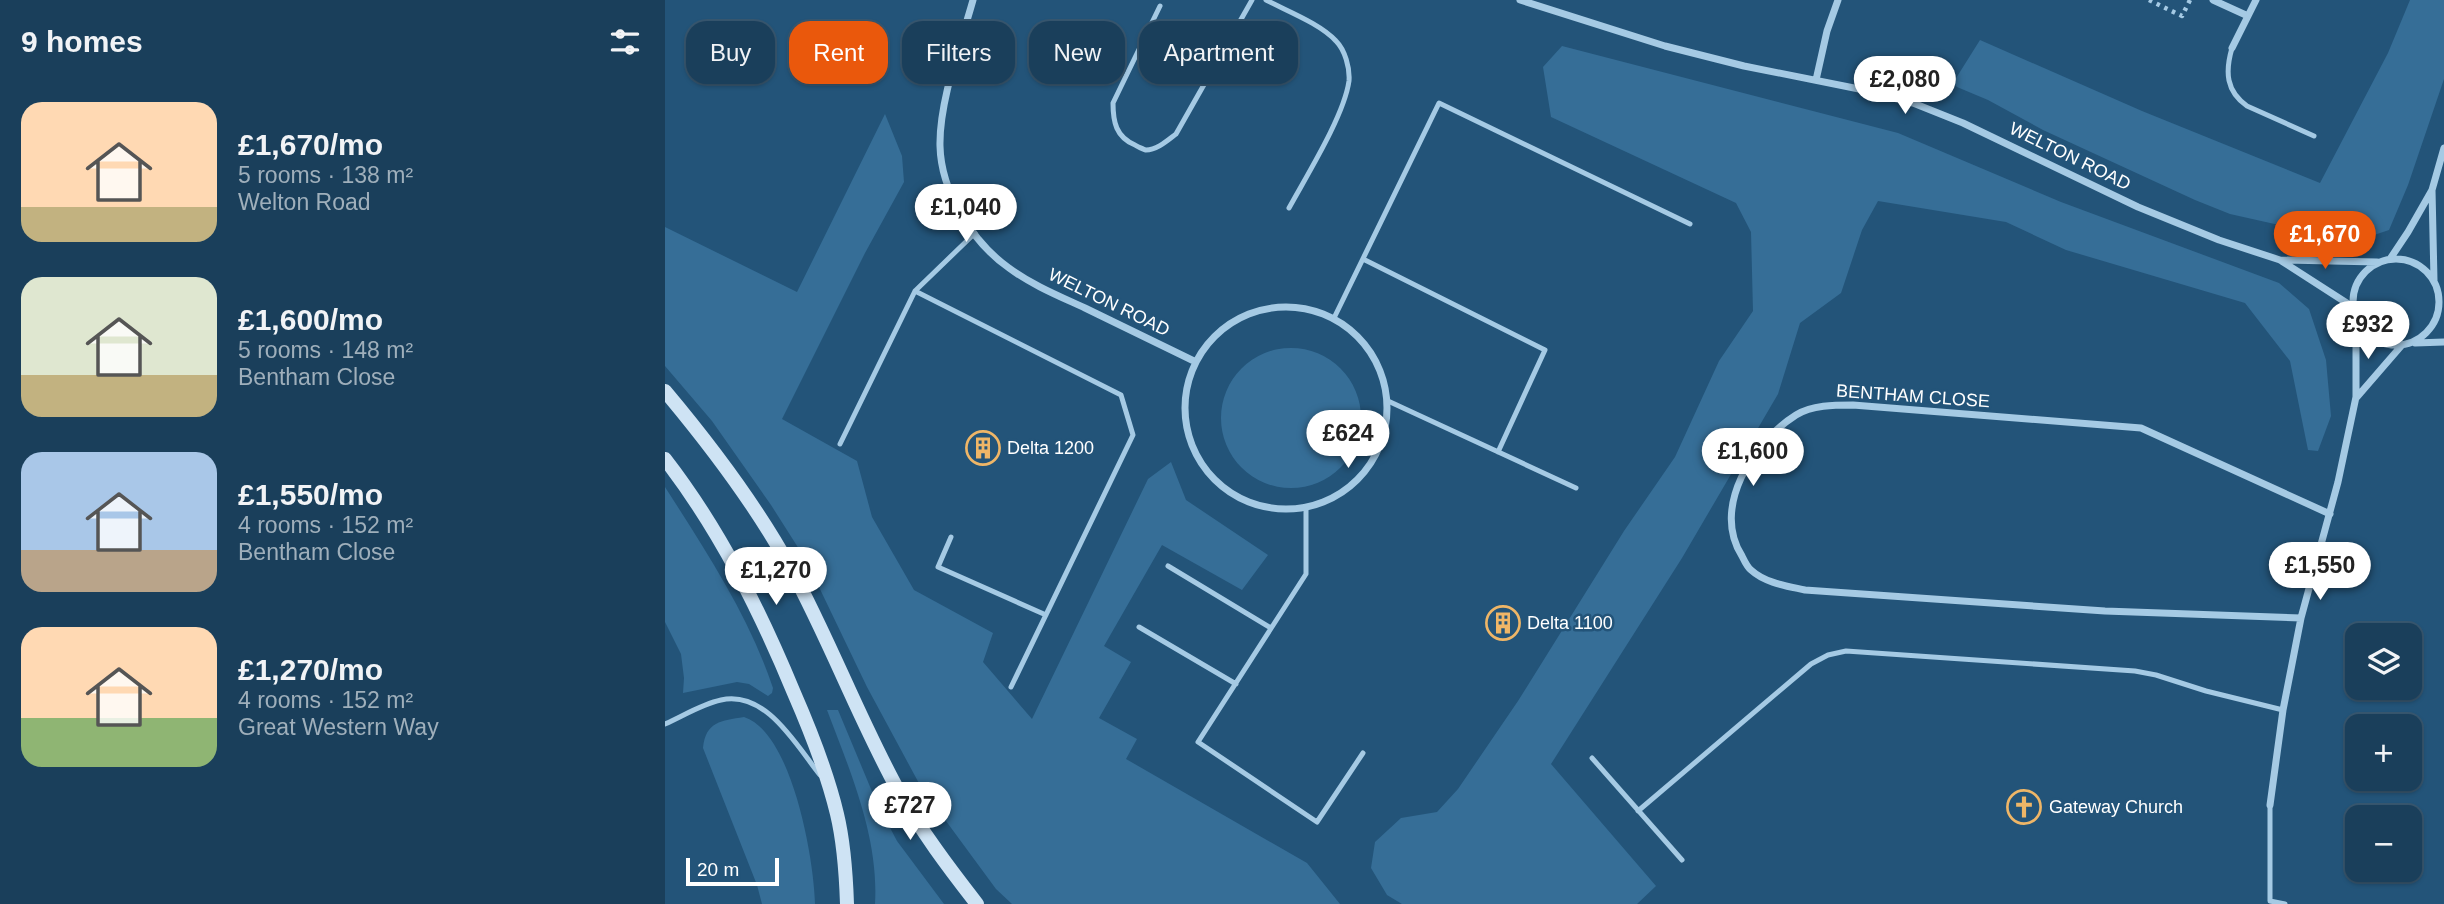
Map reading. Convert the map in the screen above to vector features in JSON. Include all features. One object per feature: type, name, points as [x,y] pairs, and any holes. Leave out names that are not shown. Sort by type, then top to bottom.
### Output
[{"type":"main road","points":[[665,391],[718,457],[764,523],[807,599],[898,790],[943,860],[978,904]]},
{"type":"main road","points":[[665,459],[720,542],[753,602],[801,708],[829,785],[843,846],[847,904]]},
{"type":"street","name":"WELTON ROAD","points":[[973,0],[942,116],[942,166],[956,204],[991,253],[1009,268],[1042,288],[1196,362]]},
{"type":"street","name":"WELTON ROAD","points":[[1520,0],[1665,46],[1913,103],[1963,122],[2139,207],[2219,240],[2280,260],[2353,307]]},
{"type":"street","points":[[1816,80],[1827,31],[1838,0]]},
{"type":"street","points":[[2213,0],[2248,16]]},
{"type":"street","points":[[2232,48],[2256,0]]},
{"type":"street","points":[[2390,259],[2432,190],[2444,148]]},
{"type":"street","points":[[2432,190],[2434,281]]},
{"type":"street","points":[[2270,805],[2283,710],[2301,618],[2330,514],[2356,397],[2354,294],[2358,281],[2378,262],[2390,259],[2415,263],[2426,271],[2441,295],[2437,317],[2431,329],[2407,344],[2356,397]]},
{"type":"street","name":"WELTON ROAD","points":[[2280,260],[2378,262]]},
{"type":"street","points":[[1272,308],[1304,308],[1334,318],[1355,333],[1371,353],[1383,376],[1388,401],[1385,430],[1375,458],[1357,481],[1333,498],[1306,508],[1273,509],[1242,500],[1216,482],[1196,456],[1186,425],[1186,393],[1196,362],[1215,336],[1241,318],[1272,308]]},
{"type":"street","points":[[2356,320],[2372,338],[2383,343],[2444,342]]},
{"type":"street","name":"BENTHAM CLOSE","points":[[2301,618],[2105,611],[1818,591],[1785,586],[1750,570],[1734,544],[1731,520],[1736,493],[1745,469],[1767,437],[1798,414],[1822,406],[1853,405],[2141,428],[2330,514]]},
{"type":"lane","points":[[1160,6],[1113,103],[1116,130],[1131,144],[1146,150],[1160,146],[1177,134],[1252,0]]},
{"type":"lane","points":[[1266,0],[1325,32],[1337,42],[1346,59],[1349,78],[1346,98],[1289,208]]},
{"type":"lane","points":[[2232,48],[2227,71],[2232,91],[2238,100],[2314,136]]},
{"type":"lane","points":[[1334,318],[1439,103],[1691,224]]},
{"type":"lane","points":[[840,444],[915,291],[975,233]]},
{"type":"lane","points":[[1363,258],[1545,350],[1498,452]]},
{"type":"lane","points":[[915,291],[1121,395],[1133,435],[1011,687]]},
{"type":"lane","points":[[1388,401],[1576,488]]},
{"type":"lane","points":[[1306,508],[1306,574],[1198,742],[1317,822],[1363,753]]},
{"type":"lane","points":[[951,537],[937,567],[1046,615]]},
{"type":"lane","points":[[1168,566],[1271,628]]},
{"type":"lane","points":[[1139,627],[1235,684]]},
{"type":"lane","points":[[1638,811],[1811,664],[1828,655],[1846,651],[2135,671],[2283,710]]},
{"type":"lane","points":[[665,724],[720,700],[750,700],[782,727],[829,785]]},
{"type":"lane","points":[[1592,758],[1682,860]]},
{"type":"lane","points":[[2270,805],[2270,901],[2285,904]]},
{"type":"path","points":[[2149,0],[2182,16],[2190,0]]},
{"type":"shaded area","points":[[2410,0],[2444,0],[2444,79],[2408,185],[2389,230],[2371,236],[2292,228],[2230,214],[2043,130],[1953,83],[1980,40],[2142,111],[2320,183],[2388,53]]},
{"type":"shaded area","points":[[1562,46],[1898,133],[2061,202],[2279,283],[2309,309],[2326,360],[2331,416],[2318,451],[2308,450],[2290,361],[2245,303],[2066,250],[2006,222],[1878,201],[1862,230],[1841,293],[1800,323],[1778,394],[1682,558],[1551,764],[1656,886],[1637,904],[1402,904],[1387,895],[1371,868],[1375,842],[1401,818],[1437,812],[1458,789],[1518,701],[1624,531],[1675,457],[1719,361],[1753,311],[1751,232],[1736,203],[1551,117],[1543,67]]},
{"type":"shaded area","points":[[885,114],[902,156],[904,182],[865,253],[782,419],[857,461],[872,517],[914,590],[993,633],[983,662],[1032,719],[1148,479],[1171,462],[1186,500],[1268,555],[1242,590],[1162,545],[1104,646],[1131,662],[1099,718],[1137,739],[1126,759],[1307,863],[1340,904],[1012,904],[996,889],[921,787],[867,687],[806,560],[771,505],[712,421],[665,366],[665,227],[797,292]]},
{"type":"shaded area","points":[[1291,348],[1318,353],[1341,368],[1356,391],[1361,418],[1356,445],[1341,468],[1318,483],[1291,488],[1264,483],[1241,468],[1226,445],[1221,418],[1226,391],[1241,368],[1264,353]]},
{"type":"shaded area","points":[[665,487],[725,584],[752,635],[773,688],[768,696],[749,684],[737,682],[683,693],[681,654],[665,622]]},
{"type":"shaded area","points":[[827,710],[838,710],[876,801],[897,841],[944,904],[875,904],[875,879],[868,829]]},
{"type":"shaded area","points":[[744,717],[761,727],[775,746],[787,771],[805,829],[815,904],[762,904],[703,748],[711,727],[722,721]]},
{"type":"place","name":"Delta 1200","points":[[983,448]]},
{"type":"place","name":"Delta 1100","points":[[1503,623]]},
{"type":"place","name":"Gateway Church","points":[[2024,807]]}]
